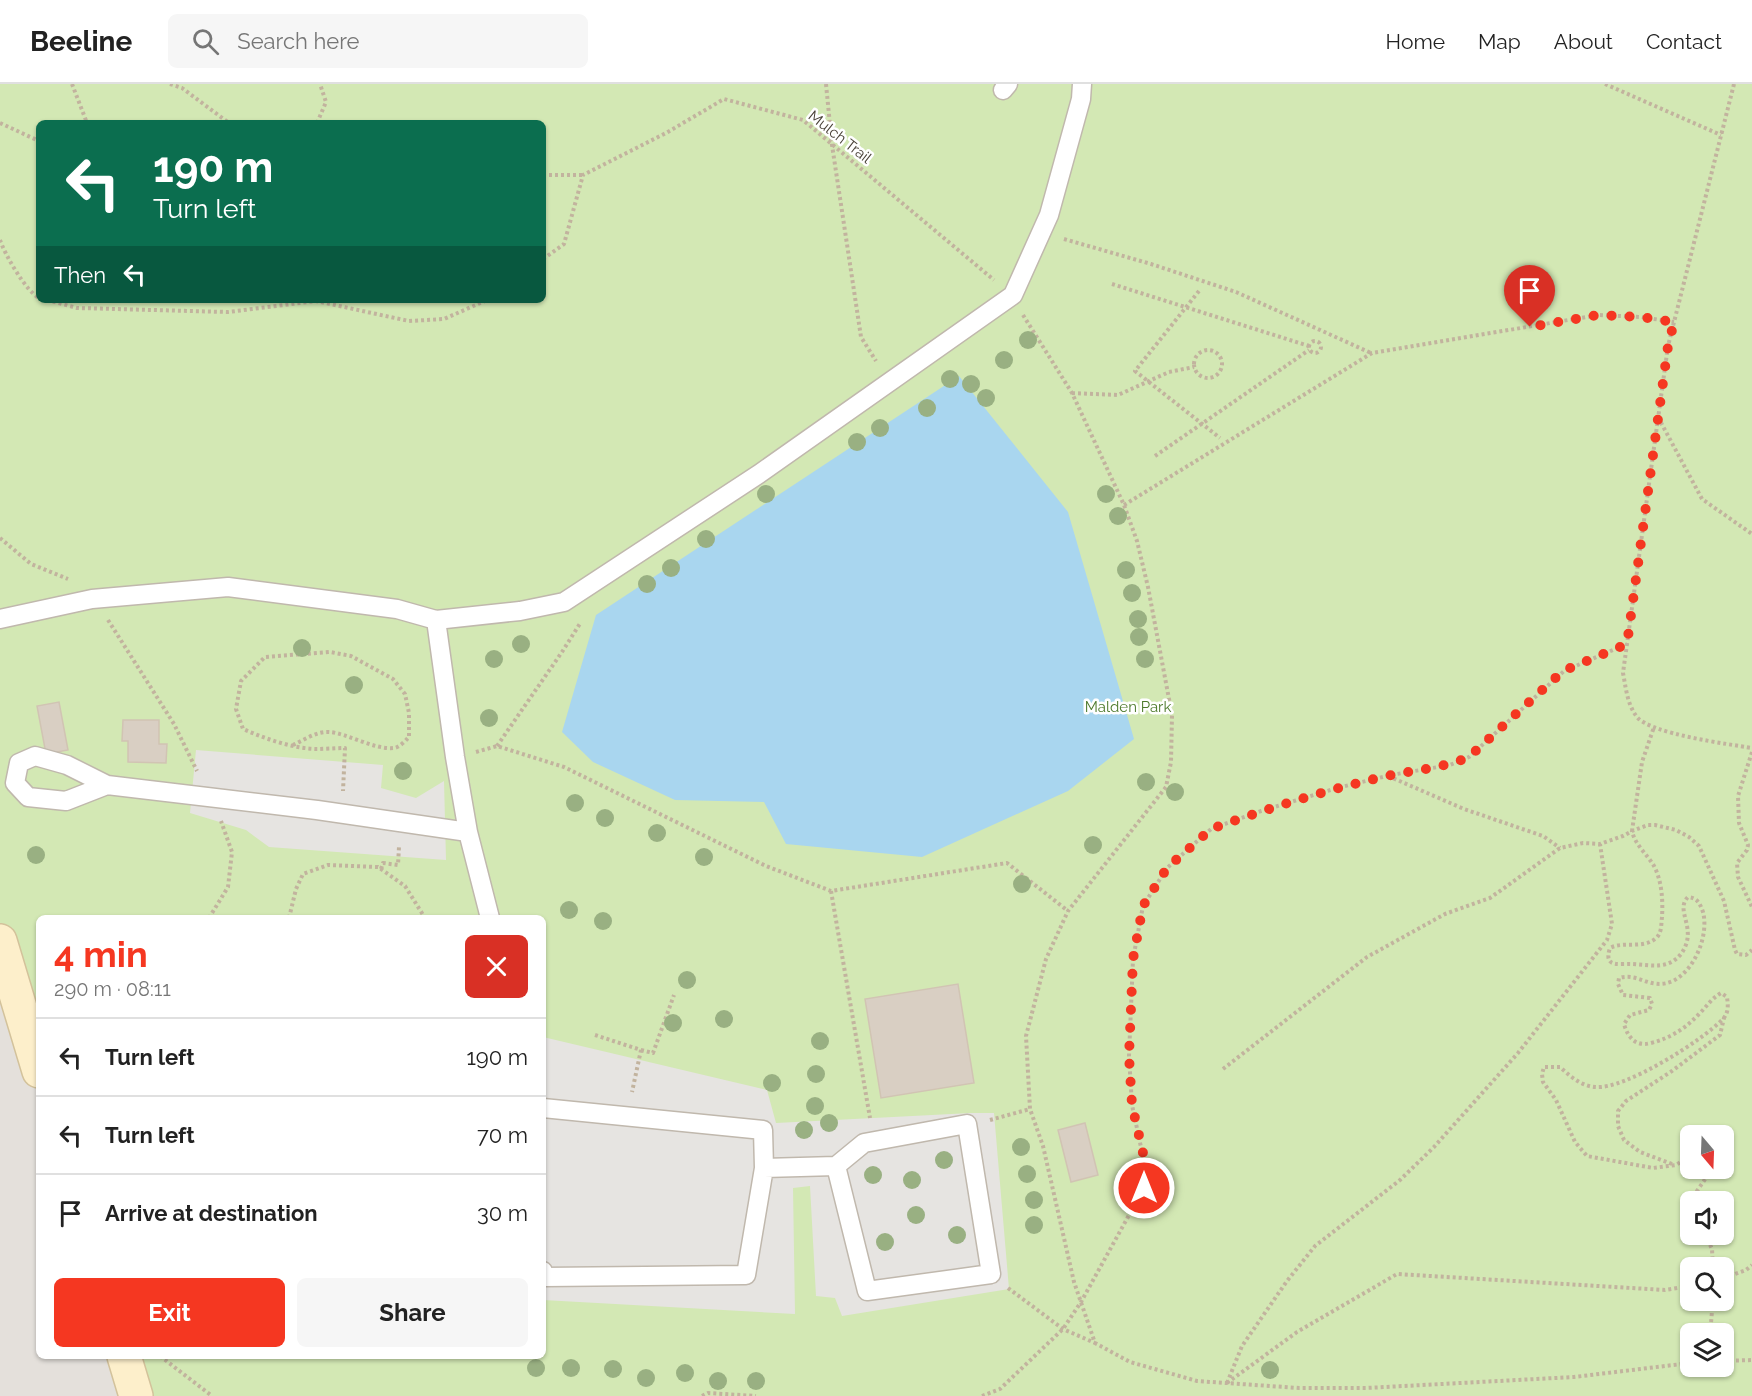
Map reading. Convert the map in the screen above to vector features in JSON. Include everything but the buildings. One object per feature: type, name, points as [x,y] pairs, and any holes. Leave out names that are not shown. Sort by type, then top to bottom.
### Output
[{"type":"main road","points":[[0,940],[36,1061]]},
{"type":"main road","points":[[125,1359],[136,1396]]},
{"type":"lane","points":[[0,619],[92,599],[228,587],[397,609],[436,620],[520,611],[564,602],[759,474],[1013,295],[1049,215],[1081,99],[1082,84]]},
{"type":"lane","points":[[436,620],[468,832],[489,915]]},
{"type":"lane","points":[[107,785],[341,813],[468,832]]},
{"type":"lane","points":[[546,1108],[763,1130],[764,1168],[746,1275],[546,1277]]},
{"type":"lane","points":[[764,1168],[836,1166],[864,1143],[967,1124],[991,1274],[867,1291],[836,1166]]},
{"type":"path","points":[[72,84],[86,120]]},
{"type":"path","points":[[170,84],[182,88],[225,120]]},
{"type":"path","points":[[317,120],[326,102],[320,84]]},
{"type":"path","points":[[826,84],[832,145],[861,337],[889,382]]},
{"type":"path","points":[[1605,84],[1721,135]]},
{"type":"path","points":[[1734,84],[1668,346],[1623,673],[1628,700],[1638,718],[1654,727],[1752,750],[1738,796],[1738,823],[1748,845],[1737,863],[1738,877],[1752,907]]},
{"type":"path","name":"Mulch Trail","points":[[583,175],[666,134],[724,99],[803,120],[1013,295]]},
{"type":"path","points":[[0,123],[36,140]]},
{"type":"path","points":[[546,175],[583,175],[564,244],[546,257]]},
{"type":"path","points":[[1041,234],[1075,241],[1236,292],[1372,353]]},
{"type":"path","points":[[0,240],[25,283],[36,297]]},
{"type":"path","points":[[1112,284],[1309,348],[1155,456]]},
{"type":"path","points":[[1199,291],[1136,371],[1220,438]]},
{"type":"path","points":[[1013,295],[1031,329],[1072,393],[1124,505],[1137,541],[1149,586],[1172,715],[1171,762],[1166,787],[1068,911],[1046,959],[1026,1036],[1030,1109],[1043,1146],[1074,1282],[1095,1343]]},
{"type":"path","points":[[58,303],[77,308],[228,312],[300,303]]},
{"type":"path","points":[[325,303],[409,321],[444,319],[480,303]]},
{"type":"path","points":[[1124,505],[1372,353],[1598,315],[1641,317],[1674,322]]},
{"type":"path","points":[[1206,350],[1215,351],[1222,362],[1221,372],[1208,379],[1199,375],[1194,367],[1198,354],[1206,350]]},
{"type":"path","points":[[1072,393],[1118,395],[1134,390],[1169,372],[1194,367]]},
{"type":"path","points":[[1658,416],[1702,499],[1752,534]]},
{"type":"path","points":[[0,538],[31,564],[78,583],[116,631],[174,724],[210,797],[229,839],[232,852],[228,886],[211,915]]},
{"type":"path","points":[[497,746],[583,619],[585,589]]},
{"type":"path","points":[[982,1396],[1000,1389],[1063,1329],[1081,1302],[1144,1188],[1146,1166],[1132,1105],[1129,1056],[1133,959],[1143,906],[1167,868],[1211,829],[1326,791],[1387,776],[1450,765],[1469,757],[1563,671],[1627,644]]},
{"type":"path","points":[[293,745],[315,734],[329,732],[361,742],[393,748],[400,746],[409,737],[410,713],[405,694],[393,679],[351,656],[330,652],[265,657],[241,681],[236,709],[243,729],[268,741],[316,749],[345,748],[341,813]]},
{"type":"path","points":[[1654,727],[1642,762],[1632,831],[1633,837],[1655,867],[1661,886],[1660,932],[1655,940],[1645,943],[1633,946],[1615,945],[1610,948],[1608,955],[1610,961],[1613,964],[1643,966],[1660,966],[1673,962],[1688,941],[1688,925],[1682,908],[1688,897],[1694,898],[1700,904],[1706,924],[1698,952],[1686,973],[1673,981],[1659,985],[1648,984],[1628,975],[1619,978],[1618,984],[1623,995],[1650,998],[1652,1004],[1649,1010],[1630,1015],[1624,1024],[1627,1035],[1635,1042],[1644,1045],[1679,1032],[1701,1012],[1714,996],[1721,993],[1727,997],[1729,1007],[1720,1035],[1626,1101],[1618,1111],[1618,1126],[1624,1140],[1640,1152],[1676,1165]]},
{"type":"path","points":[[455,757],[497,746],[564,767],[766,866],[831,891],[1007,863],[1068,911]]},
{"type":"path","points":[[1387,776],[1464,809],[1543,836],[1560,848]]},
{"type":"path","points":[[381,869],[383,863],[398,865],[401,822]]},
{"type":"path","points":[[1223,1069],[1367,957],[1445,914],[1490,898],[1560,848],[1583,843],[1600,844],[1623,837],[1648,825],[1676,830],[1699,846],[1724,901],[1737,954],[1746,955],[1752,950]]},
{"type":"path","points":[[1227,1383],[1242,1346],[1287,1281],[1315,1246],[1400,1180],[1434,1147],[1518,1053],[1607,940],[1612,924],[1600,844]]},
{"type":"path","points":[[290,915],[296,889],[303,874],[328,865],[381,869],[405,886],[423,915]]},
{"type":"path","points":[[831,891],[874,1141]]},
{"type":"path","points":[[596,1035],[653,1053],[674,995]]},
{"type":"path","points":[[1680,1162],[1653,1168],[1587,1156],[1575,1142],[1556,1100],[1543,1082],[1544,1067],[1560,1067],[1574,1079],[1589,1086],[1597,1088],[1610,1086],[1634,1077],[1683,1050],[1724,1017]]},
{"type":"path","points":[[627,1116],[641,1050]]},
{"type":"path","points":[[967,1124],[1030,1109]]},
{"type":"path","points":[[1734,1274],[1752,1265]]},
{"type":"path","points":[[991,1274],[1063,1329],[1130,1362],[1197,1381],[1299,1388],[1413,1386],[1574,1377],[1680,1364]]},
{"type":"path","points":[[1227,1383],[1297,1332],[1397,1274],[1665,1290],[1680,1288]]},
{"type":"path","points":[[164,1359],[212,1396]]},
{"type":"path","points":[[1734,1361],[1752,1360]]},
{"type":"path","points":[[702,1396],[708,1394],[756,1396]]},
{"type":"shaded area","points":[[196,750],[383,765],[381,788],[416,798],[444,781],[446,860],[269,847],[246,830],[190,813]]},
{"type":"shaded area","points":[[0,932],[36,1053],[36,1359],[127,1359],[138,1396],[0,1396]]},
{"type":"shaded area","points":[[546,1038],[767,1090],[776,1123],[994,1113],[1009,1289],[842,1316],[835,1298],[816,1296],[810,1186],[793,1188],[795,1314],[546,1300]]},
{"type":"green space","name":"Malden Park","points":[[0,84],[1752,84],[1752,1396],[138,1396],[127,1359],[546,1359],[546,915],[36,915],[36,1053],[0,931]]},
{"type":"water","points":[[959,376],[1068,512],[1134,739],[1068,791],[922,857],[786,844],[764,802],[675,800],[593,762],[562,732],[596,615]]},
{"type":"route","points":[[1144,1188],[1146,1166],[1132,1105],[1129,1056],[1133,959],[1143,906],[1167,868],[1211,829],[1337,788],[1391,775],[1450,765],[1469,757],[1563,671],[1627,644],[1668,346],[1674,322],[1641,317],[1598,315],[1530,327]]}]
